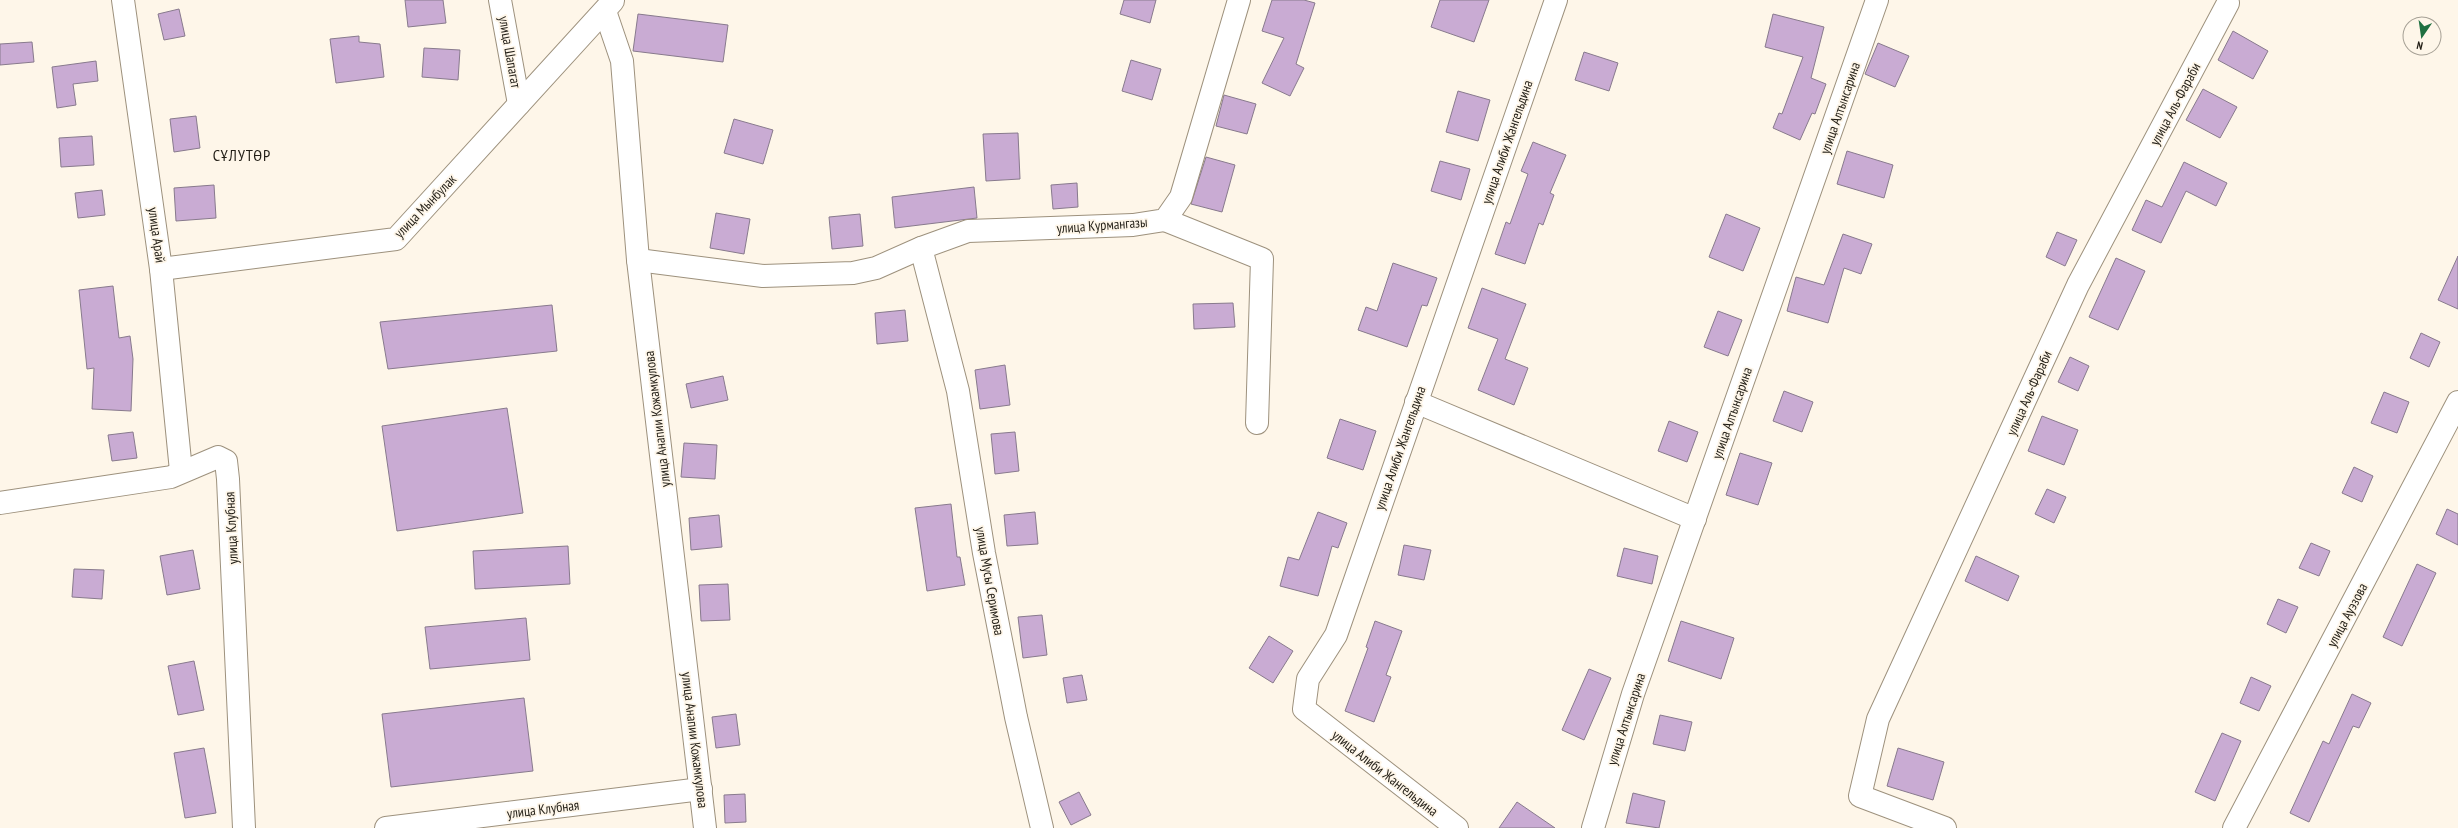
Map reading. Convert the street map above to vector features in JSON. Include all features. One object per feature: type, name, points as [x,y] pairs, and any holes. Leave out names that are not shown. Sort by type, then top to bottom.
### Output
[{"type":"street","name":"улица Арай","points":[[123,0],[162,269],[181,471]]},
{"type":"street","name":"улица Шапагат","points":[[500,0],[519,104]]},
{"type":"street","name":"улица Курмангазы","points":[[638,260],[763,276],[853,273],[876,268],[921,248],[968,231],[1133,225],[1165,220],[1181,197],[1239,0]]},
{"type":"street","name":"улица Алиби Жангельдина","points":[[1457,828],[1304,710],[1308,679],[1336,635],[1556,0]]},
{"type":"street","name":"улица Алтынсарина","points":[[1592,828],[1633,694],[1877,0]]},
{"type":"street","name":"улица Аль-Фараби","points":[[1945,828],[1860,796],[1878,719],[2078,285],[2228,3]]},
{"type":"street","name":"улица Мынбулак","points":[[162,269],[396,240],[610,5]]},
{"type":"street","name":"улица Анапии Кожамкулова","points":[[610,5],[622,60],[638,260],[705,828]]},
{"type":"street","points":[[1165,220],[1262,259],[1256,423]]},
{"type":"street","name":"улица Мусы Серимова","points":[[921,248],[944,332],[958,391],[984,553],[1013,701],[1042,828]]},
{"type":"street","points":[[1416,402],[1695,519]]},
{"type":"street","name":"улица Ауэзова","points":[[2234,828],[2458,402]]},
{"type":"street","name":"улица Клубная","points":[[0,503],[171,476],[218,457],[226,461],[244,828]]},
{"type":"street","name":"улица Клубная","points":[[386,828],[701,789]]},
{"type":"building","points":[[405,0],[443,0],[446,23],[408,27]]},
{"type":"building","points":[[1124,0],[1156,0],[1150,23],[1120,14]]},
{"type":"building","points":[[1272,0],[1304,0],[1315,3],[1296,64],[1304,68],[1290,96],[1262,83],[1284,38],[1262,31]]},
{"type":"building","points":[[1440,0],[1489,0],[1474,42],[1431,27]]},
{"type":"building","points":[[179,9],[185,36],[164,40],[158,14]]},
{"type":"building","points":[[638,14],[728,25],[723,62],[633,51]]},
{"type":"building","points":[[1773,14],[1824,27],[1811,78],[1826,84],[1815,114],[1812,113],[1800,140],[1773,128],[1779,113],[1782,114],[1803,57],[1765,47]]},
{"type":"building","points":[[2233,31],[2268,51],[2253,79],[2218,60]]},
{"type":"building","points":[[359,36],[359,42],[380,44],[384,77],[336,83],[330,39]]},
{"type":"building","points":[[32,42],[34,62],[0,65],[0,44]]},
{"type":"building","points":[[1878,43],[1909,56],[1895,87],[1865,74]]},
{"type":"building","points":[[424,48],[460,50],[458,80],[422,77]]},
{"type":"building","points":[[1584,52],[1618,63],[1609,91],[1575,80]]},
{"type":"building","points":[[1131,60],[1161,69],[1152,100],[1122,91]]},
{"type":"building","points":[[96,61],[98,81],[73,84],[76,105],[57,108],[52,67]]},
{"type":"building","points":[[2203,89],[2237,107],[2220,138],[2186,120]]},
{"type":"building","points":[[1458,91],[1490,100],[1478,141],[1446,132]]},
{"type":"building","points":[[1224,95],[1256,104],[1247,134],[1216,126]]},
{"type":"building","points":[[196,116],[200,148],[174,152],[170,119]]},
{"type":"building","points":[[734,119],[773,130],[763,164],[724,153]]},
{"type":"building","points":[[1018,133],[1020,179],[986,181],[983,134]]},
{"type":"building","points":[[92,136],[94,165],[61,167],[59,138]]},
{"type":"building","points":[[1533,142],[1566,155],[1550,193],[1554,195],[1543,225],[1539,223],[1525,264],[1495,254],[1506,222],[1510,224],[1528,174],[1521,171]]},
{"type":"building","points":[[1847,151],[1893,165],[1884,198],[1837,184]]},
{"type":"building","points":[[1206,157],[1235,165],[1222,212],[1191,204]]},
{"type":"building","points":[[1440,161],[1470,169],[1461,200],[1431,191]]},
{"type":"building","points":[[2184,162],[2227,183],[2216,206],[2186,191],[2161,243],[2132,230],[2146,200],[2162,207]]},
{"type":"building","points":[[1077,183],[1078,207],[1053,209],[1051,185]]},
{"type":"building","points":[[214,185],[216,218],[176,221],[174,188]]},
{"type":"building","points":[[974,187],[977,218],[895,228],[892,197]]},
{"type":"building","points":[[102,190],[105,215],[78,218],[75,193]]},
{"type":"building","points":[[716,213],[750,219],[744,254],[710,248]]},
{"type":"building","points":[[860,214],[863,246],[832,249],[829,217]]},
{"type":"building","points":[[1726,214],[1760,228],[1743,271],[1709,257]]},
{"type":"building","points":[[2057,232],[2077,240],[2065,266],[2046,257]]},
{"type":"building","points":[[1843,234],[1872,244],[1861,274],[1844,268],[1828,323],[1787,311],[1796,277],[1824,285]]},
{"type":"building","points":[[2458,256],[2458,309],[2438,300]]},
{"type":"building","points":[[2116,258],[2145,271],[2118,330],[2089,317]]},
{"type":"building","points":[[1393,263],[1437,278],[1427,306],[1422,305],[1407,347],[1358,330],[1366,307],[1377,311]]},
{"type":"building","points":[[113,286],[119,338],[130,336],[133,359],[131,411],[92,409],[94,368],[87,369],[79,290]]},
{"type":"building","points":[[1482,288],[1526,304],[1505,359],[1528,368],[1514,405],[1478,390],[1498,339],[1468,328]]},
{"type":"building","points":[[1233,303],[1235,327],[1194,329],[1193,304]]},
{"type":"building","points":[[552,305],[557,351],[388,369],[380,322]]},
{"type":"building","points":[[905,310],[908,341],[877,344],[875,313]]},
{"type":"building","points":[[1718,311],[1742,320],[1728,356],[1704,347]]},
{"type":"building","points":[[2421,333],[2440,342],[2429,367],[2410,358]]},
{"type":"building","points":[[2070,357],[2089,366],[2078,391],[2058,382]]},
{"type":"building","points":[[1005,365],[1010,405],[980,409],[975,370]]},
{"type":"building","points":[[723,376],[728,400],[691,408],[686,384]]},
{"type":"building","points":[[1784,391],[1813,402],[1802,432],[1773,421]]},
{"type":"building","points":[[2384,392],[2409,402],[2397,433],[2371,423]]},
{"type":"building","points":[[507,408],[523,513],[397,531],[382,426]]},
{"type":"building","points":[[2042,416],[2078,430],[2064,465],[2028,451]]},
{"type":"building","points":[[1340,419],[1376,431],[1363,470],[1327,458]]},
{"type":"building","points":[[1669,421],[1698,432],[1687,462],[1658,451]]},
{"type":"building","points":[[133,432],[137,458],[112,461],[108,435]]},
{"type":"building","points":[[1015,432],[1019,471],[995,474],[991,434]]},
{"type":"building","points":[[684,443],[717,445],[715,479],[681,477]]},
{"type":"building","points":[[1740,453],[1772,463],[1758,505],[1726,495]]},
{"type":"building","points":[[2354,467],[2373,476],[2362,502],[2342,493]]},
{"type":"building","points":[[2047,489],[2066,497],[2054,523],[2035,514]]},
{"type":"building","points":[[951,504],[957,557],[960,557],[965,585],[927,591],[915,508]]},
{"type":"building","points":[[2447,509],[2458,514],[2458,545],[2436,534]]},
{"type":"building","points":[[1035,512],[1038,544],[1007,546],[1004,515]]},
{"type":"building","points":[[1318,512],[1347,523],[1338,548],[1332,546],[1318,596],[1280,586],[1288,557],[1299,560]]},
{"type":"building","points":[[719,515],[722,547],[691,550],[689,518]]},
{"type":"building","points":[[2311,543],[2330,551],[2319,576],[2299,568]]},
{"type":"building","points":[[1404,545],[1431,550],[1424,580],[1398,575]]},
{"type":"building","points":[[568,546],[570,584],[475,589],[473,551]]},
{"type":"building","points":[[1624,548],[1658,556],[1652,584],[1617,576]]},
{"type":"building","points":[[193,550],[200,589],[167,595],[160,556]]},
{"type":"building","points":[[1976,556],[2019,576],[2008,601],[1965,581]]},
{"type":"building","points":[[2417,564],[2436,573],[2402,646],[2383,637]]},
{"type":"building","points":[[74,569],[104,570],[102,599],[72,597]]},
{"type":"building","points":[[728,584],[730,620],[701,621],[699,585]]},
{"type":"building","points":[[2278,599],[2298,607],[2286,633],[2267,624]]},
{"type":"building","points":[[1042,615],[1047,655],[1023,658],[1018,617]]},
{"type":"building","points":[[526,618],[530,660],[430,669],[425,627]]},
{"type":"building","points":[[1375,621],[1402,631],[1386,675],[1391,677],[1374,722],[1345,711],[1368,648],[1366,647]]},
{"type":"building","points":[[1681,621],[1734,638],[1721,679],[1668,661]]},
{"type":"building","points":[[1269,636],[1293,651],[1273,683],[1249,668]]},
{"type":"building","points":[[194,661],[204,710],[178,715],[168,666]]},
{"type":"building","points":[[1589,669],[1611,678],[1584,740],[1562,730]]},
{"type":"building","points":[[1082,675],[1087,700],[1067,703],[1063,678]]},
{"type":"building","points":[[2251,677],[2271,686],[2259,711],[2240,703]]},
{"type":"building","points":[[2352,694],[2371,703],[2359,728],[2353,726],[2309,822],[2290,813],[2323,741],[2329,744]]},
{"type":"building","points":[[524,698],[533,771],[391,787],[382,714]]},
{"type":"building","points":[[736,714],[740,745],[716,748],[712,717]]},
{"type":"building","points":[[1660,715],[1692,722],[1685,751],[1653,744]]},
{"type":"building","points":[[2222,733],[2241,741],[2215,801],[2195,792]]},
{"type":"building","points":[[204,748],[216,813],[185,818],[174,753]]},
{"type":"building","points":[[1898,748],[1944,762],[1933,800],[1887,786]]},
{"type":"building","points":[[1079,792],[1091,815],[1071,825],[1059,802]]},
{"type":"building","points":[[1633,793],[1665,801],[1659,828],[1626,823]]},
{"type":"building","points":[[745,794],[746,822],[725,823],[724,795]]},
{"type":"building","points":[[1517,802],[1555,828],[1499,828]]},
{"type":"district","name":"СҰЛУТӨР","points":[[242,155]]}]
